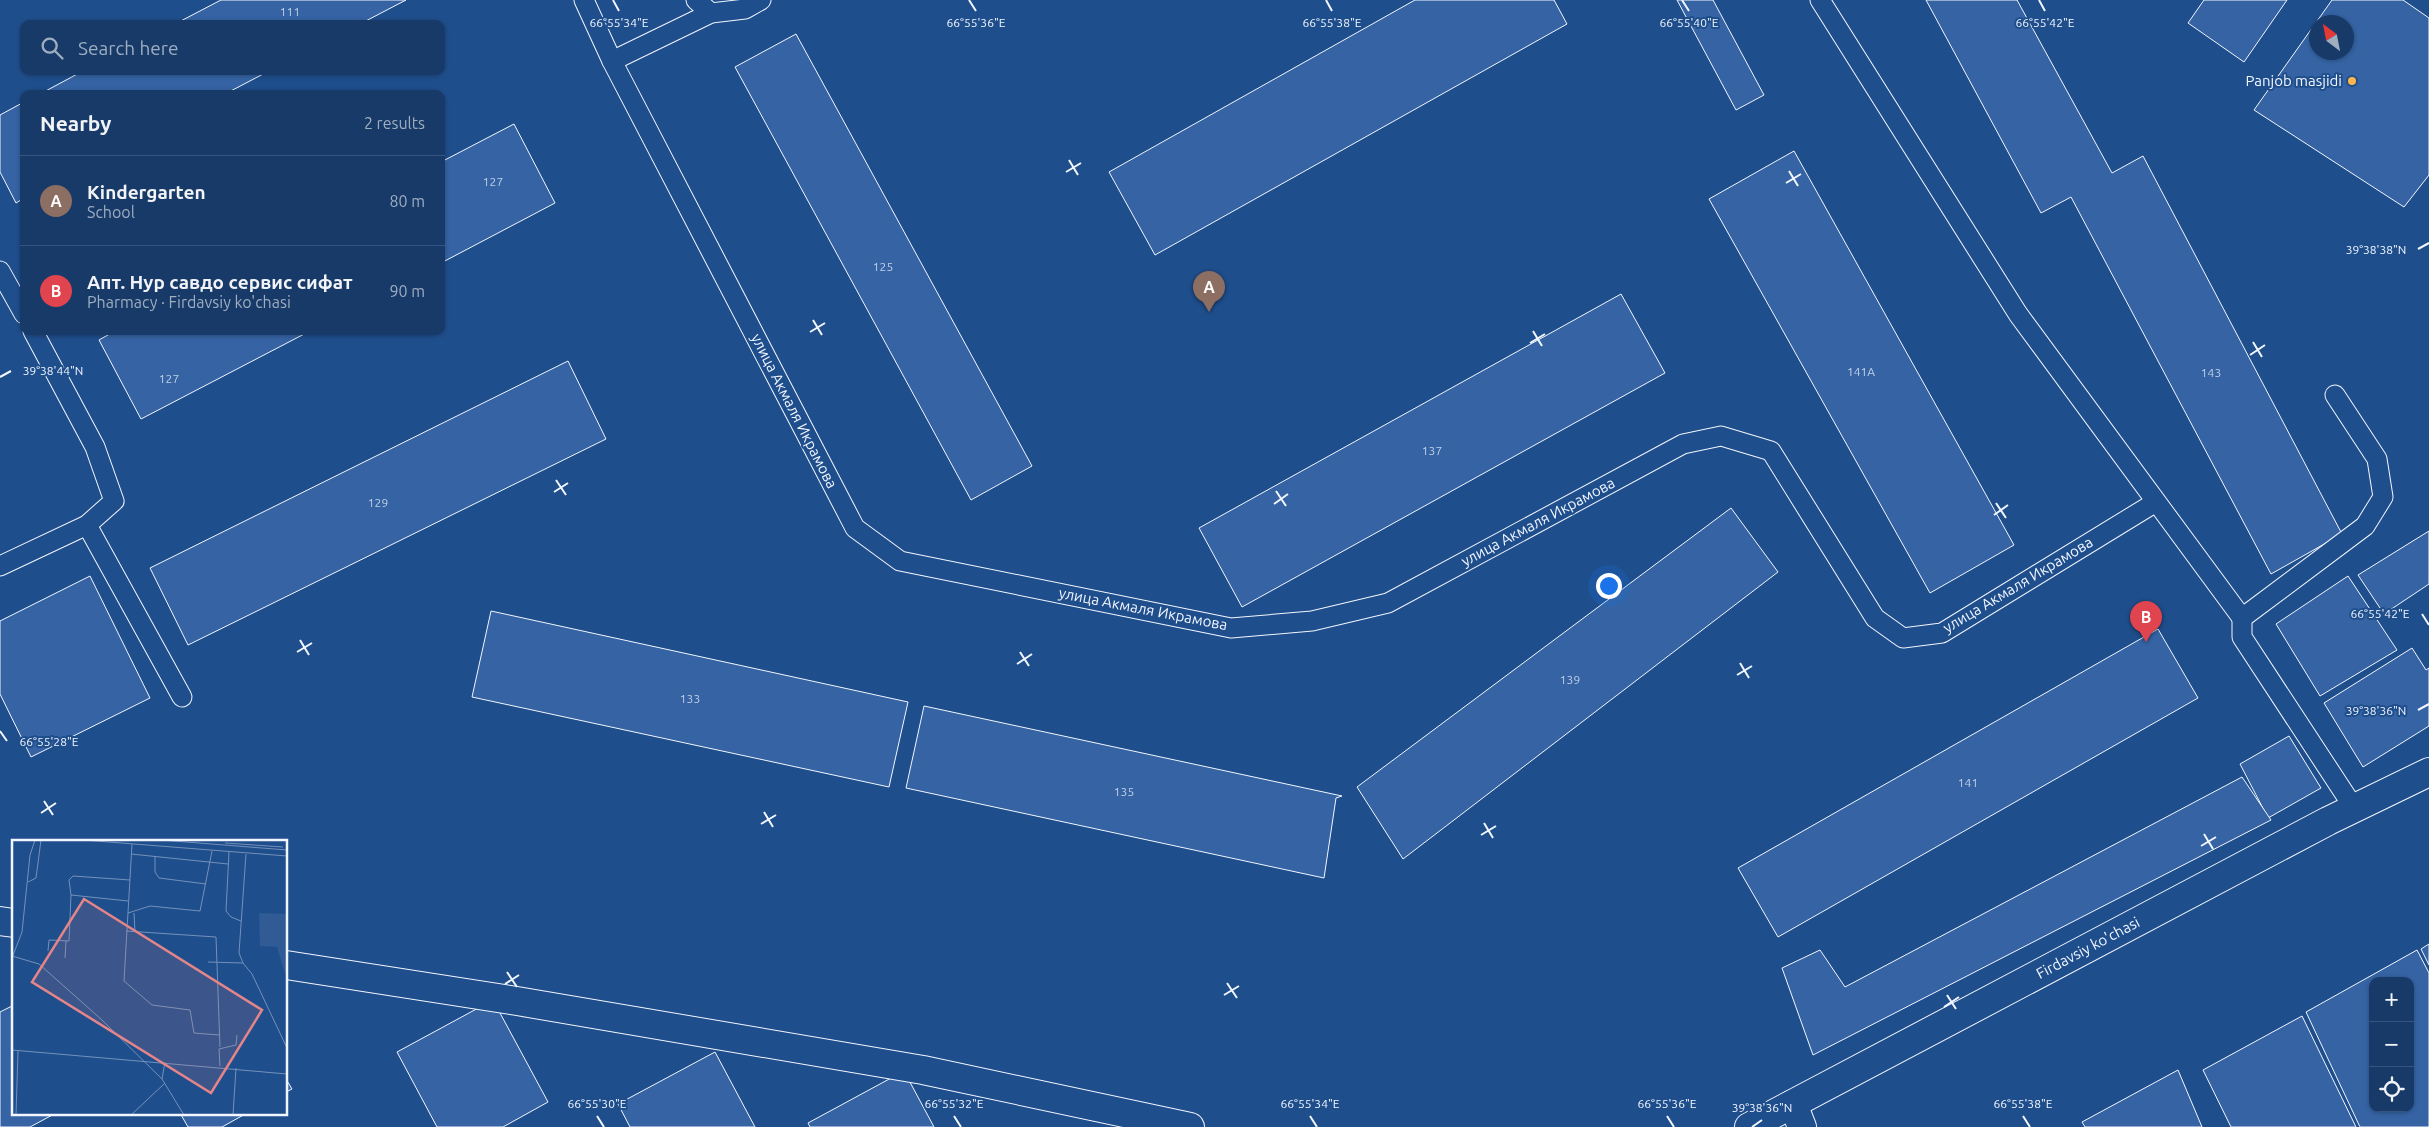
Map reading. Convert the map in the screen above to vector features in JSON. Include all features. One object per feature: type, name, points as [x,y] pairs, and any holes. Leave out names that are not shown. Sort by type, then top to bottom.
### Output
[{"type":"street","name":"Firdavsiy ko'chasi","points":[[1749,1127],[1798,1116],[2354,808],[2429,772]]},
{"type":"street","points":[[288,965],[517,1001],[923,1070],[1190,1127]]},
{"type":"lane","name":"улица Акмаля Икрамова","points":[[584,0],[612,61],[855,528],[900,561],[1231,628],[1312,621],[1388,603],[1683,444],[1721,436],[1771,451],[1875,618],[1903,638],[1942,633],[2156,502]]},
{"type":"lane","points":[[696,0],[711,13]]},
{"type":"lane","points":[[612,61],[711,13],[745,9],[760,0]]},
{"type":"lane","points":[[1820,0],[2018,314],[2242,618],[2242,637],[2354,808]]},
{"type":"lane","points":[[0,271],[20,307]]},
{"type":"lane","points":[[0,566],[87,525],[114,501],[95,447],[35,335]]},
{"type":"lane","points":[[2242,618],[2365,526],[2383,497],[2376,459],[2335,395]]},
{"type":"lane","points":[[87,525],[182,697]]},
{"type":"building","points":[[221,0],[406,0],[368,20],[183,20]]},
{"type":"building","points":[[1415,0],[1554,0],[1567,24],[1155,255],[1109,172]]},
{"type":"building","points":[[1677,0],[1713,0],[1764,95],[1736,110]]},
{"type":"building","points":[[1926,0],[2017,0],[2112,173],[2143,156],[2342,534],[2271,574],[2071,197],[2041,213]]},
{"type":"building","points":[[2204,0],[2287,0],[2244,62],[2188,23]]},
{"type":"building","name":"Panjob masjidi","points":[[2332,0],[2403,0],[2429,18],[2429,175],[2404,207],[2254,110],[2309,33],[2309,60],[2354,60],[2354,15],[2321,15]]},
{"type":"building","points":[[796,34],[1032,466],[971,500],[735,67]]},
{"type":"building","points":[[76,75],[261,75],[233,90],[47,90]]},
{"type":"building","points":[[20,104],[20,200],[16,203],[0,172],[0,115]]},
{"type":"building","points":[[514,124],[555,203],[445,261],[445,160]]},
{"type":"building","points":[[1794,151],[2014,545],[1930,593],[1709,199]]},
{"type":"building","points":[[1621,294],[1665,373],[1242,607],[1199,528]]},
{"type":"building","points":[[108,335],[302,335],[141,419],[99,340]]},
{"type":"building","points":[[568,361],[606,439],[188,645],[150,568]]},
{"type":"building","points":[[1731,508],[1778,572],[1403,859],[1357,787]]},
{"type":"building","points":[[2429,531],[2429,584],[2384,614],[2358,575]]},
{"type":"building","points":[[90,576],[150,698],[31,757],[0,694],[0,621]]},
{"type":"building","points":[[2348,576],[2397,650],[2320,696],[2276,624]]},
{"type":"building","points":[[491,611],[908,702],[889,787],[472,697]]},
{"type":"building","points":[[2158,629],[2198,698],[1778,937],[1738,868]]},
{"type":"building","points":[[2412,648],[2426,670],[2429,668],[2429,726],[2363,767],[2324,703]]},
{"type":"building","points":[[924,706],[1342,796],[1336,798],[1324,878],[906,788]]},
{"type":"building","points":[[2289,736],[2321,788],[2268,818],[2240,764]]},
{"type":"building","points":[[2242,777],[2271,820],[1813,1055],[1782,968],[1820,950],[1845,987]]},
{"type":"building","points":[[2429,944],[2429,965],[2421,949]]},
{"type":"building","points":[[2417,950],[2429,973],[2429,1127],[2360,1127],[2306,1012]]},
{"type":"building","points":[[493,1000],[548,1102],[503,1127],[437,1127],[397,1052]]},
{"type":"building","points":[[12,1006],[12,1114],[54,1114],[30,1127],[0,1127],[0,1012]]},
{"type":"building","points":[[2302,1016],[2356,1127],[2231,1127],[2203,1070]]},
{"type":"building","points":[[715,1052],[755,1127],[630,1127],[618,1104]]},
{"type":"building","points":[[2178,1070],[2202,1127],[2085,1127],[2082,1122]]},
{"type":"building","points":[[904,1071],[934,1127],[810,1127],[808,1123]]},
{"type":"building","points":[[288,1082],[292,1089],[288,1091]]},
{"type":"building","points":[[181,1114],[245,1114],[222,1127],[188,1127]]},
{"type":"place","name":"Panjob masjidi","points":[[2352,81]]},
{"type":"place","name":"Kindergarten","points":[[1209,312]]},
{"type":"place","name":"Апт. Нур савдо сервис сифат","points":[[2146,642]]}]
